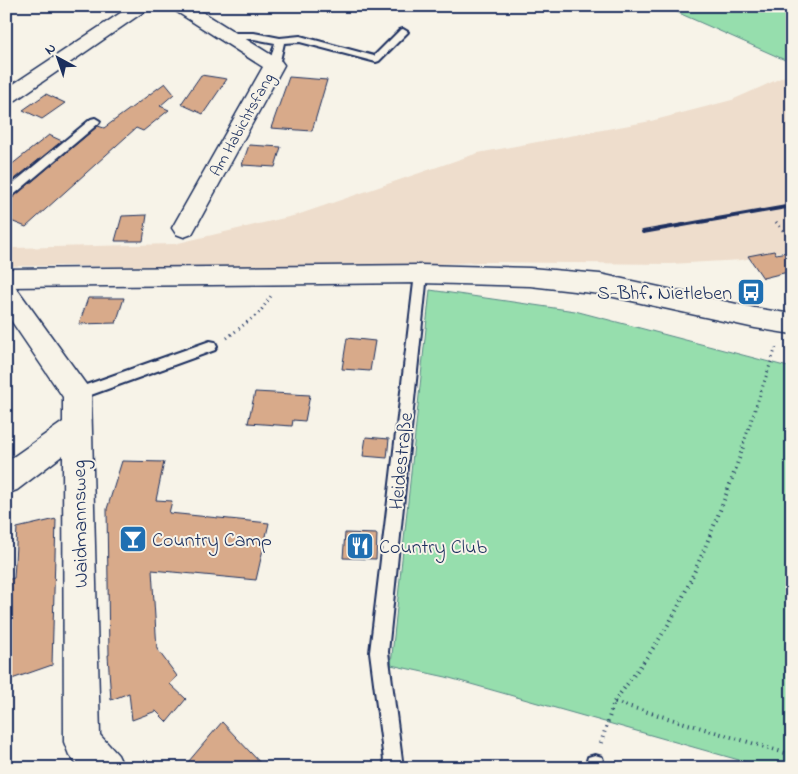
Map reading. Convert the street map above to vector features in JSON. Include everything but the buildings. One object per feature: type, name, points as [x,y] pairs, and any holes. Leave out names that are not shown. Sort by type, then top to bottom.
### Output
[{"type":"street","points":[[6,98],[143,6]]},
{"type":"street","name":"Am Habichtsfang","points":[[180,6],[274,65],[184,228]]},
{"type":"street","points":[[6,278],[421,274],[530,277],[600,284],[754,318],[788,323]]},
{"type":"street","points":[[6,293],[77,394]]},
{"type":"street","name":"Waidmannsweg","points":[[77,394],[82,742],[105,768]]},
{"type":"street","points":[[6,480],[78,428]]},
{"type":"lane","points":[[227,36],[254,36],[280,41],[300,39],[376,59],[403,32]]},
{"type":"lane","points":[[274,65],[280,41]]},
{"type":"lane","points":[[6,195],[95,121]]},
{"type":"lane","name":"Heidestraße","points":[[394,768],[380,652],[421,274]]},
{"type":"lane","points":[[77,394],[210,346]]},
{"type":"path","points":[[776,222],[792,241]]},
{"type":"path","points":[[210,346],[224,340],[260,312],[286,276]]},
{"type":"path","points":[[595,766],[614,702],[638,670],[677,608],[730,486],[788,323]]},
{"type":"path","points":[[614,702],[792,755]]},
{"type":"shaded area","points":[[792,73],[792,249],[742,260],[670,264],[482,262],[396,266],[10,266],[10,261],[6,261],[6,250],[13,250],[13,248],[174,244],[297,215],[478,153],[651,121],[732,100]]},
{"type":"green space","points":[[663,6],[792,6],[792,63]]},
{"type":"green space","points":[[430,290],[575,311],[792,368],[792,768],[767,768],[446,677],[391,665]]},
{"type":"railway","points":[[643,232],[792,206]]},
{"type":"place","name":"S-Bhf. Nietleben","points":[[751,292]]},
{"type":"place","name":"Country Camp","points":[[133,539]]},
{"type":"place","name":"Country Club","points":[[360,546]]}]
